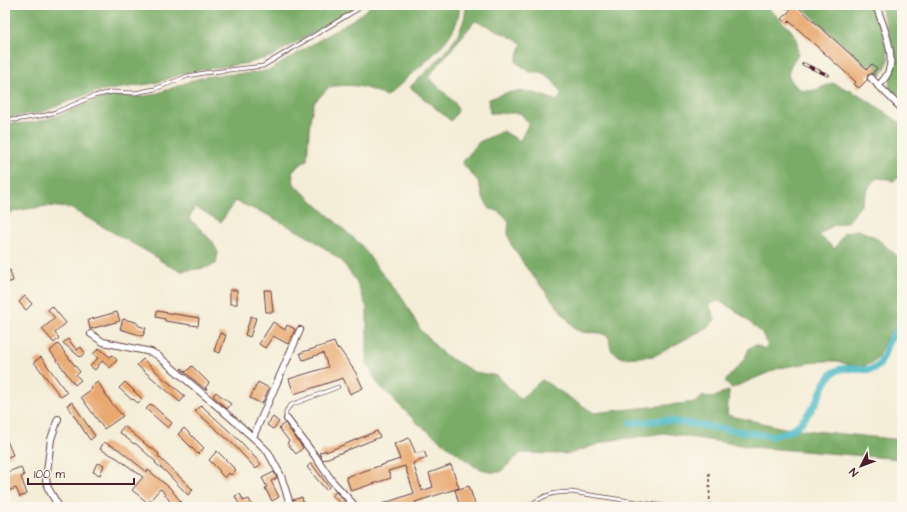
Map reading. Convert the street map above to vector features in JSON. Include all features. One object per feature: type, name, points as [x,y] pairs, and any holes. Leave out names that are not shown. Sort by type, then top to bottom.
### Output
[{"type":"street","points":[[876,5],[889,46],[890,60],[889,70],[878,86]]},
{"type":"street","points":[[871,78],[902,109]]},
{"type":"street","points":[[253,437],[300,330]]},
{"type":"street","points":[[91,334],[103,342],[151,352],[157,355],[253,437],[268,452],[274,462],[281,476],[291,507]]},
{"type":"street","points":[[58,418],[50,439],[46,480],[48,488],[59,507]]},
{"type":"street","points":[[288,419],[316,456],[332,481],[356,507]]},
{"type":"lane","points":[[5,118],[15,120],[46,115],[94,96],[112,92],[135,93],[155,89],[188,76],[204,72],[263,66],[363,5]]},
{"type":"lane","points":[[288,419],[285,415],[287,408],[291,405],[338,387]]},
{"type":"lane","points":[[527,507],[543,497],[558,492],[571,492],[670,507]]},
{"type":"path","points":[[709,473],[710,507]]},
{"type":"green space","points":[[5,5],[358,5],[350,12],[270,57],[248,63],[189,72],[155,83],[96,92],[74,99],[43,112],[13,117],[5,115]]},
{"type":"green space","points":[[372,5],[459,5],[455,26],[450,36],[434,54],[386,96],[358,86],[345,85],[329,87],[314,103],[310,120],[307,160],[292,171],[294,184],[361,245],[379,270],[400,294],[420,329],[443,354],[474,372],[498,376],[520,399],[542,380],[594,413],[696,402],[703,396],[713,398],[729,391],[727,415],[784,428],[902,440],[902,459],[753,447],[664,433],[607,441],[569,454],[521,453],[500,472],[489,472],[474,466],[416,422],[378,384],[367,363],[367,308],[356,281],[342,261],[312,239],[266,214],[235,201],[221,222],[195,207],[189,218],[212,241],[218,252],[216,264],[205,268],[181,271],[167,265],[153,255],[70,208],[47,206],[14,211],[5,216],[5,122],[25,123],[44,120],[104,98],[112,96],[146,96],[204,77],[254,73],[270,70],[357,17]]},
{"type":"green space","points":[[466,5],[765,5],[791,30],[797,39],[798,54],[791,65],[788,75],[797,87],[807,91],[818,89],[832,83],[858,94],[902,124],[902,175],[893,181],[878,178],[870,185],[861,205],[848,222],[832,226],[819,235],[835,249],[844,233],[858,230],[875,237],[902,260],[902,321],[888,335],[878,357],[872,363],[863,366],[853,366],[837,361],[820,361],[779,368],[732,388],[725,382],[745,358],[749,348],[755,345],[765,349],[768,345],[762,333],[735,310],[719,301],[709,304],[715,320],[708,327],[654,356],[622,358],[611,350],[609,337],[600,333],[584,332],[575,329],[525,266],[511,244],[508,233],[509,221],[498,211],[490,209],[483,198],[478,181],[462,163],[479,142],[503,131],[520,141],[529,123],[520,113],[490,113],[488,100],[506,93],[531,92],[557,101],[562,94],[553,81],[541,72],[530,72],[516,62],[522,43],[475,21],[428,77],[455,103],[458,111],[451,121],[410,87],[437,60],[454,40],[460,29]]},
{"type":"green space","points":[[805,5],[873,5],[883,33],[888,54],[887,64],[881,75],[873,74],[878,68],[872,62],[867,67],[803,8]]},
{"type":"green space","points":[[880,5],[902,5],[902,106],[895,99],[889,87],[895,52]]},
{"type":"building","points":[[795,5],[804,5],[800,9],[867,69],[872,64],[877,68],[872,74],[868,75],[867,80],[859,88],[854,84],[856,82],[789,21],[787,23],[782,19]]},
{"type":"building","points":[[10,270],[13,281],[7,283],[5,272]]},
{"type":"building","points":[[230,290],[237,290],[237,304],[230,304]]},
{"type":"building","points":[[264,290],[271,290],[273,312],[266,312]]},
{"type":"building","points":[[25,296],[32,304],[26,310],[19,302]]},
{"type":"building","points":[[52,306],[66,323],[55,333],[59,338],[54,343],[42,329],[55,318],[48,310]]},
{"type":"building","points":[[157,311],[199,318],[198,326],[165,321],[165,319],[156,317]]},
{"type":"building","points":[[117,312],[120,321],[90,329],[88,320]]},
{"type":"building","points":[[251,316],[256,318],[250,337],[245,335]]},
{"type":"building","points":[[123,319],[136,322],[139,326],[146,328],[143,336],[120,329]]},
{"type":"building","points":[[273,322],[285,330],[287,325],[295,329],[288,344],[273,336],[265,348],[259,344]]},
{"type":"building","points":[[220,333],[226,335],[220,353],[214,351]]},
{"type":"building","points":[[68,339],[77,350],[81,347],[85,353],[80,357],[63,343]]},
{"type":"building","points":[[334,342],[337,349],[339,348],[356,373],[363,388],[350,394],[343,378],[294,394],[289,379],[328,367],[323,353],[303,360],[300,353]]},
{"type":"building","points":[[58,344],[80,372],[76,375],[81,380],[75,385],[50,351]]},
{"type":"building","points":[[99,348],[110,357],[112,355],[117,360],[110,368],[102,361],[95,370],[90,366],[98,358],[93,354]]},
{"type":"building","points":[[41,357],[67,393],[61,397],[34,362]]},
{"type":"building","points":[[143,359],[166,381],[185,396],[180,402],[137,365]]},
{"type":"building","points":[[192,366],[209,383],[205,388],[207,389],[206,390],[181,369],[182,368],[186,372]]},
{"type":"building","points":[[98,382],[112,404],[123,416],[104,429],[81,397],[92,389],[90,387]]},
{"type":"building","points":[[125,382],[142,399],[138,403],[133,399],[132,400],[119,388]]},
{"type":"building","points":[[258,382],[269,388],[262,404],[250,398]]},
{"type":"building","points":[[216,392],[231,404],[227,409],[213,396]]},
{"type":"building","points":[[72,402],[95,436],[90,440],[67,405]]},
{"type":"building","points":[[151,404],[172,423],[168,428],[146,409]]},
{"type":"building","points":[[201,405],[242,443],[261,464],[256,469],[232,443],[195,411]]},
{"type":"building","points":[[273,417],[279,422],[273,429],[267,425]]},
{"type":"building","points":[[285,423],[303,448],[296,454],[287,443],[289,441],[279,428]]},
{"type":"building","points":[[124,426],[159,454],[158,456],[193,490],[188,495],[165,471],[155,463],[156,462],[135,443],[134,444],[119,432]]},
{"type":"building","points":[[184,428],[204,448],[198,454],[178,434]]},
{"type":"building","points":[[377,431],[380,437],[323,460],[319,453],[326,450],[326,452]]},
{"type":"building","points":[[5,436],[13,455],[5,458]]},
{"type":"building","points":[[409,438],[416,454],[424,451],[427,458],[413,463],[422,491],[433,487],[429,473],[451,465],[459,488],[415,502],[417,507],[376,507],[414,493],[405,466],[388,471],[391,478],[351,491],[346,477],[400,459],[394,444]]},
{"type":"building","points":[[104,442],[118,449],[147,472],[148,470],[170,488],[181,502],[174,507],[161,489],[148,503],[132,490],[143,477],[117,458],[100,449]]},
{"type":"building","points":[[217,451],[236,470],[231,475],[229,473],[225,478],[209,460]]},
{"type":"building","points":[[97,463],[104,465],[100,475],[93,472]]},
{"type":"building","points":[[311,463],[329,487],[326,490],[307,467]]},
{"type":"building","points":[[21,467],[24,476],[21,477],[27,494],[20,497],[16,488],[5,492],[5,473]]},
{"type":"building","points":[[274,472],[277,478],[271,481],[279,497],[272,501],[265,488],[267,487],[262,478]]},
{"type":"building","points":[[469,486],[476,507],[460,507],[455,490]]},
{"type":"building","points":[[336,492],[350,507],[343,507],[332,495]]},
{"type":"building","points":[[240,494],[244,501],[249,499],[253,507],[233,507],[239,504],[235,496]]},
{"type":"building","points":[[302,497],[304,507],[295,507],[293,500]]},
{"type":"waterway","points":[[631,423],[665,420],[771,436],[784,433],[794,428],[806,417],[816,403],[827,379],[832,374],[843,369],[850,368],[868,370],[878,366],[882,361],[889,341],[902,328]]},
{"type":"railway","points":[[803,64],[828,75]]}]
